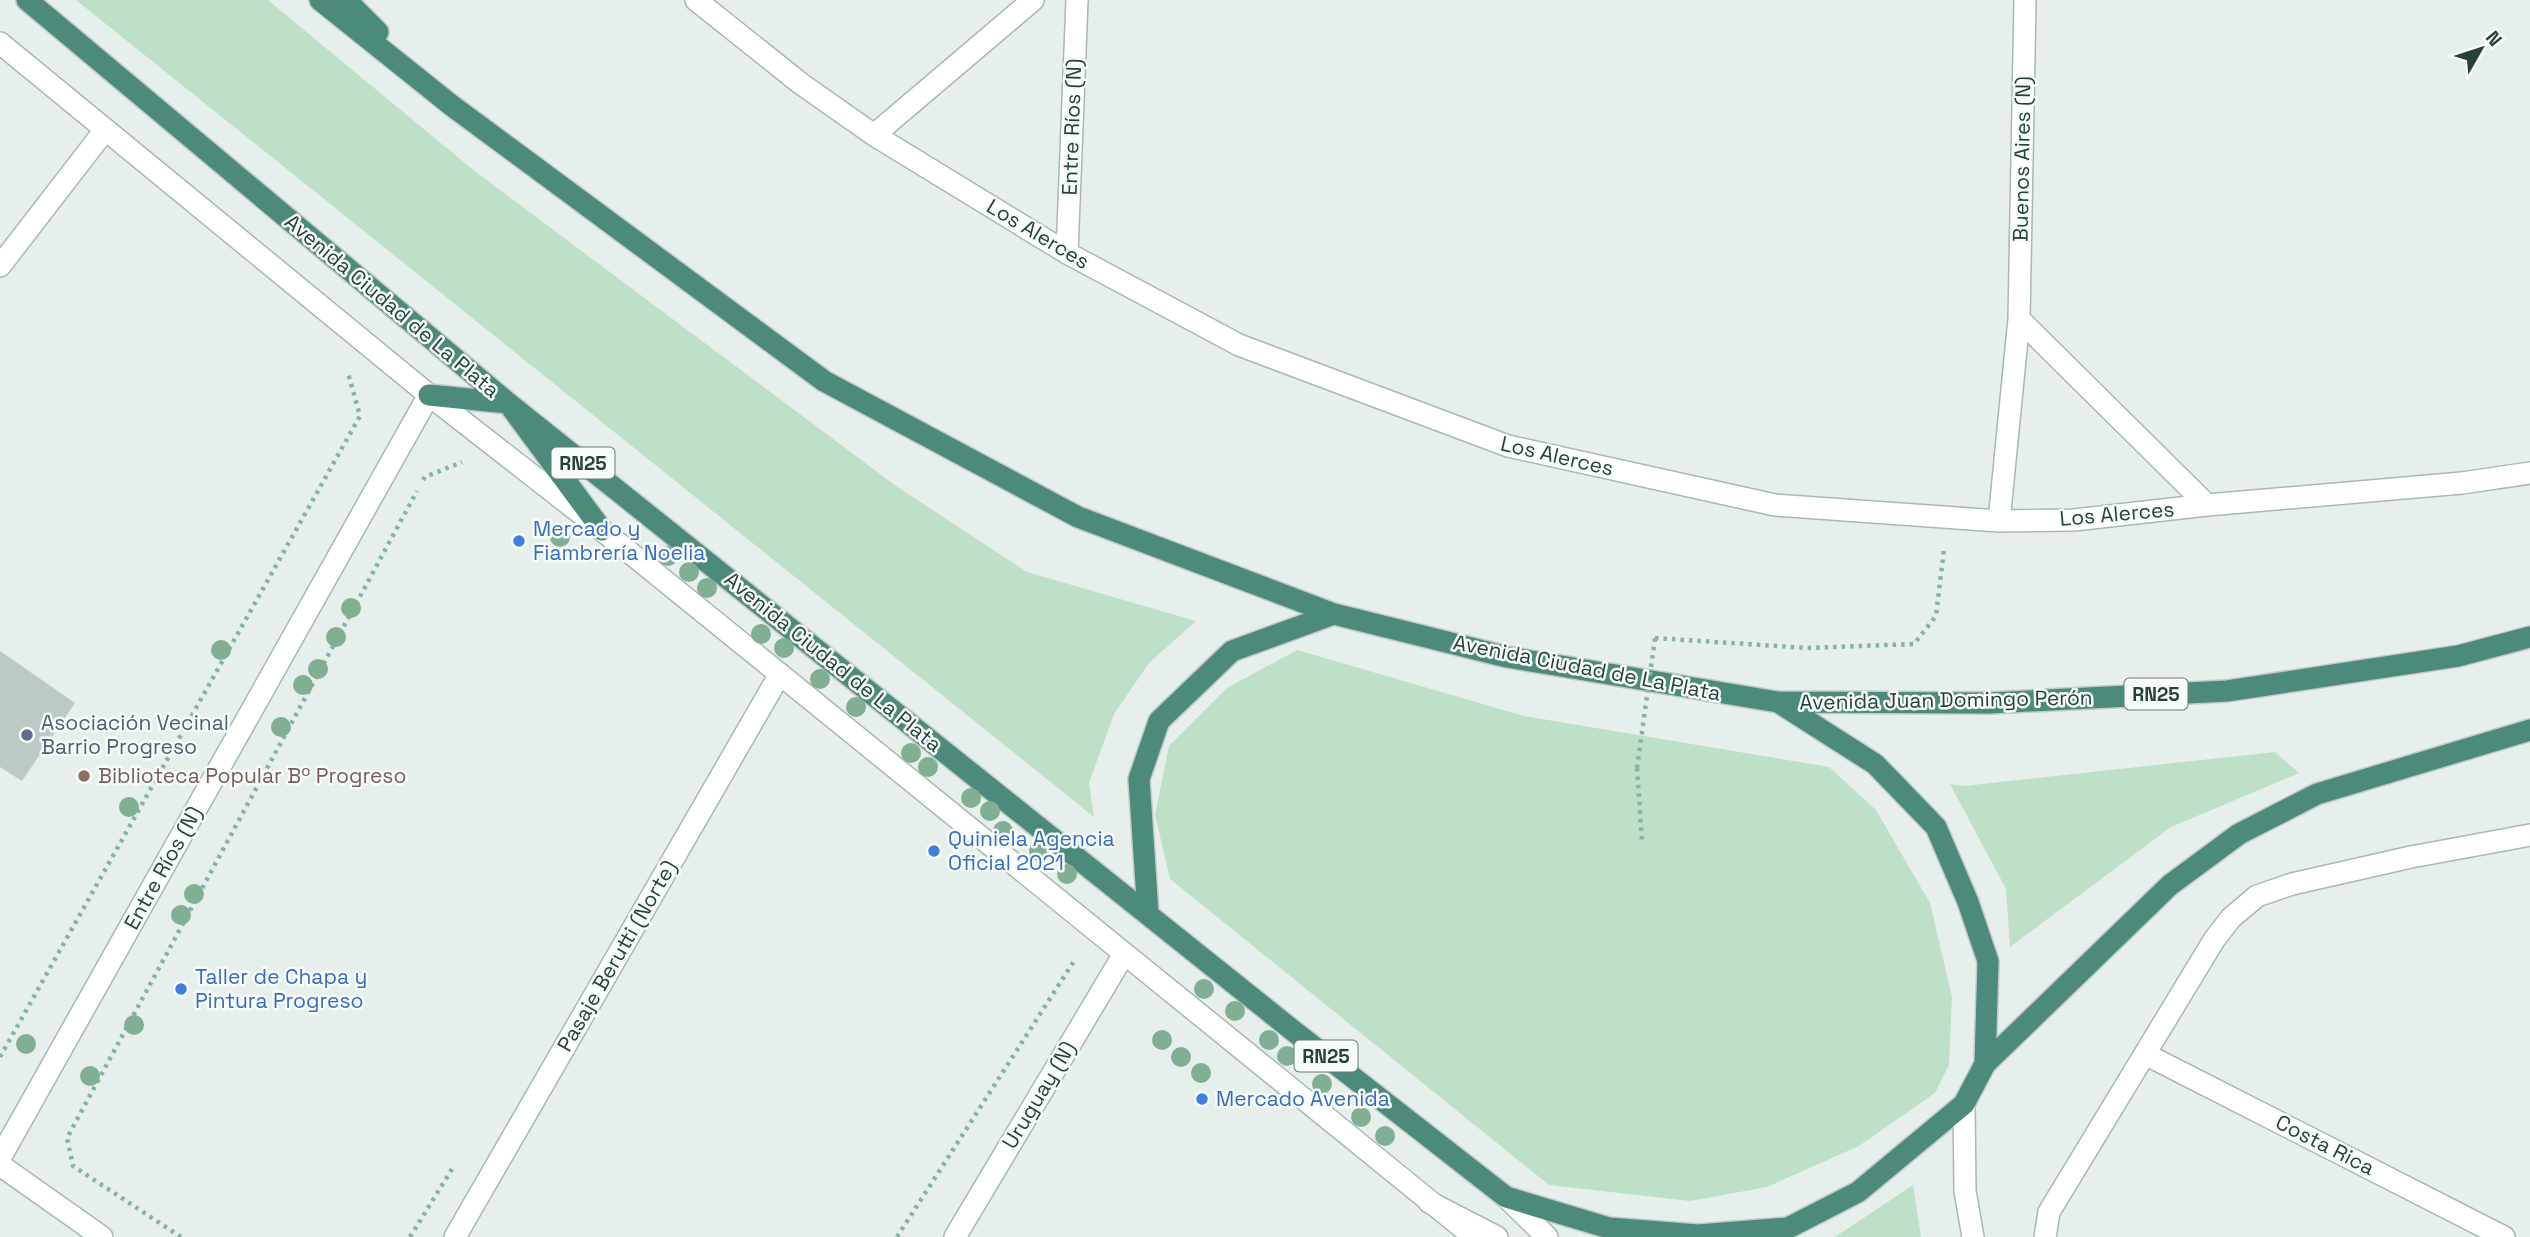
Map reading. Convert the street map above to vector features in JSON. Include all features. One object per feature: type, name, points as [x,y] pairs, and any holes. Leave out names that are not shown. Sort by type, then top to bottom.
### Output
[{"type":"highway","name":"Avenida Ciudad de La Plata","points":[[27,0],[508,403],[1506,1197]]},
{"type":"highway","name":"Avenida Ciudad de La Plata","points":[[320,0],[451,105],[824,381],[1078,517],[1334,614],[1507,657],[1778,702]]},
{"type":"highway","points":[[346,0],[451,105]]},
{"type":"highway","points":[[429,395],[508,403],[601,530]]},
{"type":"highway","points":[[1148,914],[1139,779],[1159,721],[1232,651],[1334,614]]},
{"type":"highway","name":"Avenida Juan Domingo Perón","points":[[1778,702],[1990,703],[2227,691],[2458,656],[2530,637]]},
{"type":"highway","points":[[1778,702],[1875,764],[1936,827],[1968,902],[1988,961],[1985,1064]]},
{"type":"highway","name":"RN25","points":[[1506,1197],[1609,1228],[1698,1235],[1788,1228],[1858,1192],[1964,1104],[1985,1064],[2170,885],[2239,834],[2317,794],[2530,730]]},
{"type":"street","name":"Los Alerces","points":[[696,0],[800,83],[874,135],[1067,253],[1239,345],[1508,446],[1775,505],[1999,521],[2074,520],[2207,505],[2462,483],[2530,473]]},
{"type":"street","points":[[874,135],[1033,0]]},
{"type":"street","name":"Entre Ríos (N)","points":[[1067,253],[1077,0]]},
{"type":"street","name":"Buenos Aires (N)","points":[[1999,521],[2019,318],[2025,0]]},
{"type":"street","name":"Avenida Ciudad de La Plata","points":[[0,43],[429,395],[780,674],[1474,1237]]},
{"type":"street","points":[[0,267],[105,130]]},
{"type":"street","points":[[2019,318],[2207,505]]},
{"type":"street","name":"Entre Ríos (N)","points":[[0,1158],[429,395]]},
{"type":"street","name":"Pasaje Berutti (Norte)","points":[[455,1237],[780,674]]},
{"type":"street","points":[[2045,1237],[2049,1212],[2214,940],[2231,918],[2257,896],[2306,881],[2530,835]]},
{"type":"street","name":"Uruguay (N)","points":[[955,1237],[1124,954]]},
{"type":"street","name":"Costa Rica","points":[[2145,1054],[2504,1237]]},
{"type":"street","points":[[1964,1104],[1965,1191],[1973,1237]]},
{"type":"street","points":[[0,1166],[102,1237]]},
{"type":"street","name":"Avenida Ciudad de La Plata","points":[[1506,1197],[1547,1237]]},
{"type":"street","points":[[1429,1202],[1497,1237]]},
{"type":"path","points":[[0,1057],[360,416],[347,368]]},
{"type":"path","points":[[181,1237],[73,1166],[67,1138],[425,477]]},
{"type":"path","points":[[1642,841],[1637,768],[1655,638],[1807,648],[1914,644],[1936,615],[1948,517]]},
{"type":"path","points":[[897,1237],[1076,957]]},
{"type":"green space","points":[[76,0],[268,0],[472,169],[896,486],[1027,572],[1196,621],[1149,663],[1114,714],[1089,783],[1094,817]]},
{"type":"green space","points":[[1297,650],[1524,716],[1829,767],[1876,810],[1930,903],[1952,997],[1949,1065],[1935,1093],[1859,1146],[1767,1187],[1690,1201],[1549,1185],[1170,879],[1155,815],[1169,746],[1227,688]]},
{"type":"green space","points":[[2275,752],[2299,773],[2171,827],[2010,947],[2006,889],[1950,784],[1964,786]]},
{"type":"green space","points":[[1913,1185],[1921,1237],[1835,1237]]},
{"type":"building","name":"Asociación Vecinal Barrio Progreso","points":[[0,651],[75,703],[22,781],[0,767]]},
{"type":"place","name":"Mercado y Fiambrería Noelia","points":[[519,541]]},
{"type":"place","name":"Asociación Vecinal Barrio Progreso","points":[[27,735]]},
{"type":"place","name":"Biblioteca Popular Bº Progreso","points":[[84,776]]},
{"type":"place","name":"Quiniela Agencia Oficial 2021","points":[[934,851]]},
{"type":"place","name":"Taller de Chapa y Pintura Progreso","points":[[181,989]]},
{"type":"place","name":"Mercado Avenida","points":[[1202,1099]]}]
